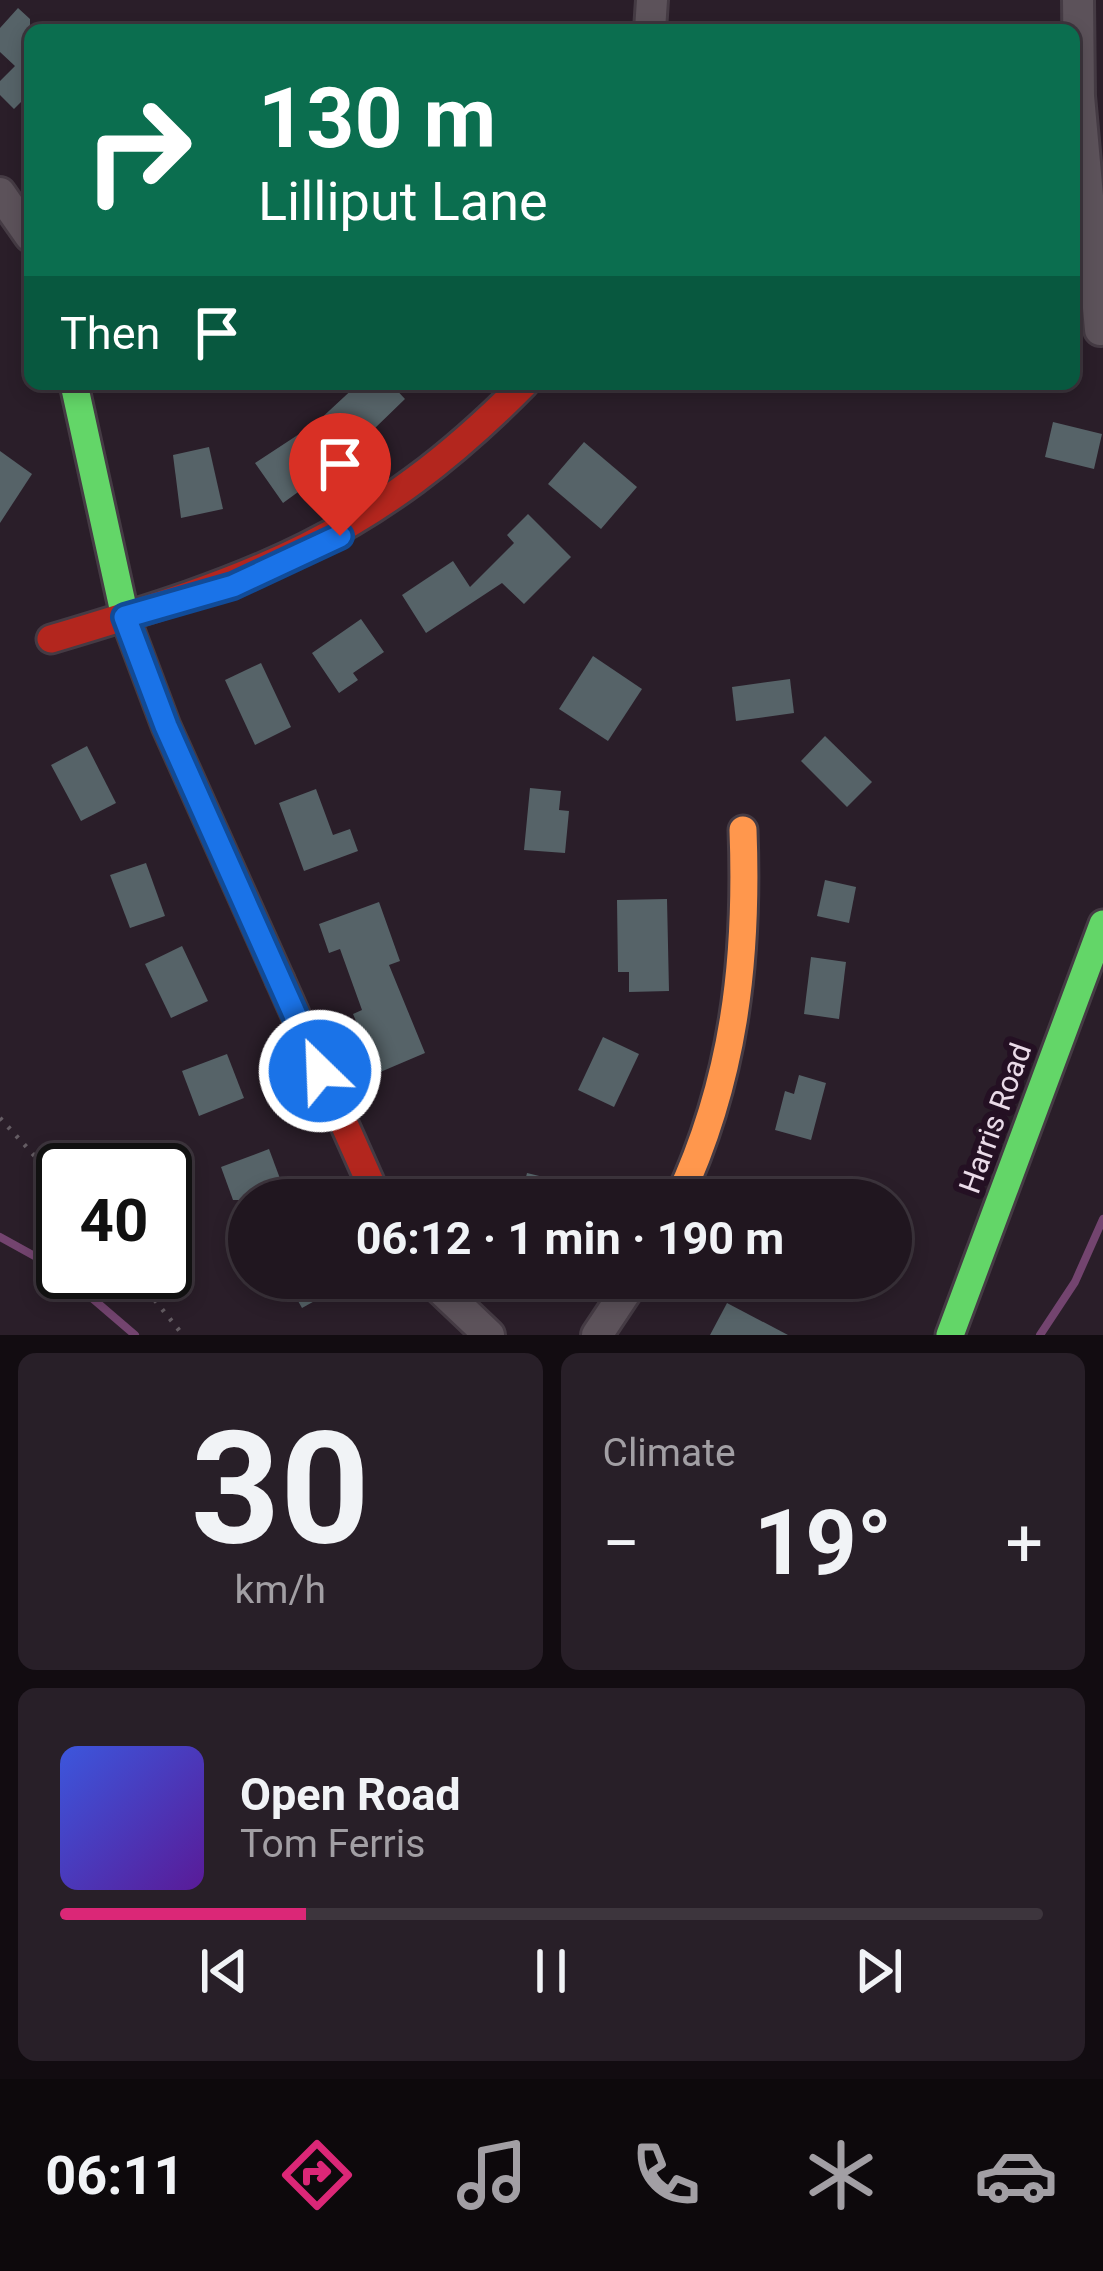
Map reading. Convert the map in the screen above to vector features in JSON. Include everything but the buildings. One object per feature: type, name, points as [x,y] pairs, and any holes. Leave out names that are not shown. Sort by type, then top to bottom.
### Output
[{"type":"street","points":[[1080,107],[1100,331]]},
{"type":"street","points":[[0,193],[24,227]]},
{"type":"street","points":[[75,390],[125,617],[166,726],[369,1179]]},
{"type":"street","points":[[51,639],[233,586],[340,536],[412,492],[470,444],[519,390]]},
{"type":"street","points":[[687,1179],[713,1121],[734,1048],[747,896],[743,830]]},
{"type":"street","name":"Harris Road","points":[[950,1335],[1103,923]]},
{"type":"street","points":[[451,1299],[489,1335]]},
{"type":"street","points":[[597,1335],[621,1299]]},
{"type":"path","points":[[0,1118],[36,1157]]},
{"type":"path","points":[[154,1299],[183,1335]]},
{"type":"waterway","points":[[1040,1335],[1075,1282],[1103,1219]]},
{"type":"waterway","points":[[0,1237],[58,1269],[135,1335]]},
{"type":"traffic: fast","points":[[75,390],[125,617],[166,726],[280,980]]},
{"type":"traffic: fast","points":[[950,1335],[1103,924]]},
{"type":"traffic: slow","points":[[687,1179],[712,1110],[733,1020],[743,926],[743,830]]},
{"type":"traffic: jam","points":[[51,639],[189,596],[306,547],[414,480],[518,390]]},
{"type":"traffic: jam","points":[[280,980],[369,1179]]},
{"type":"route","points":[[320,1071],[166,726],[125,617],[233,586],[340,536]]}]
